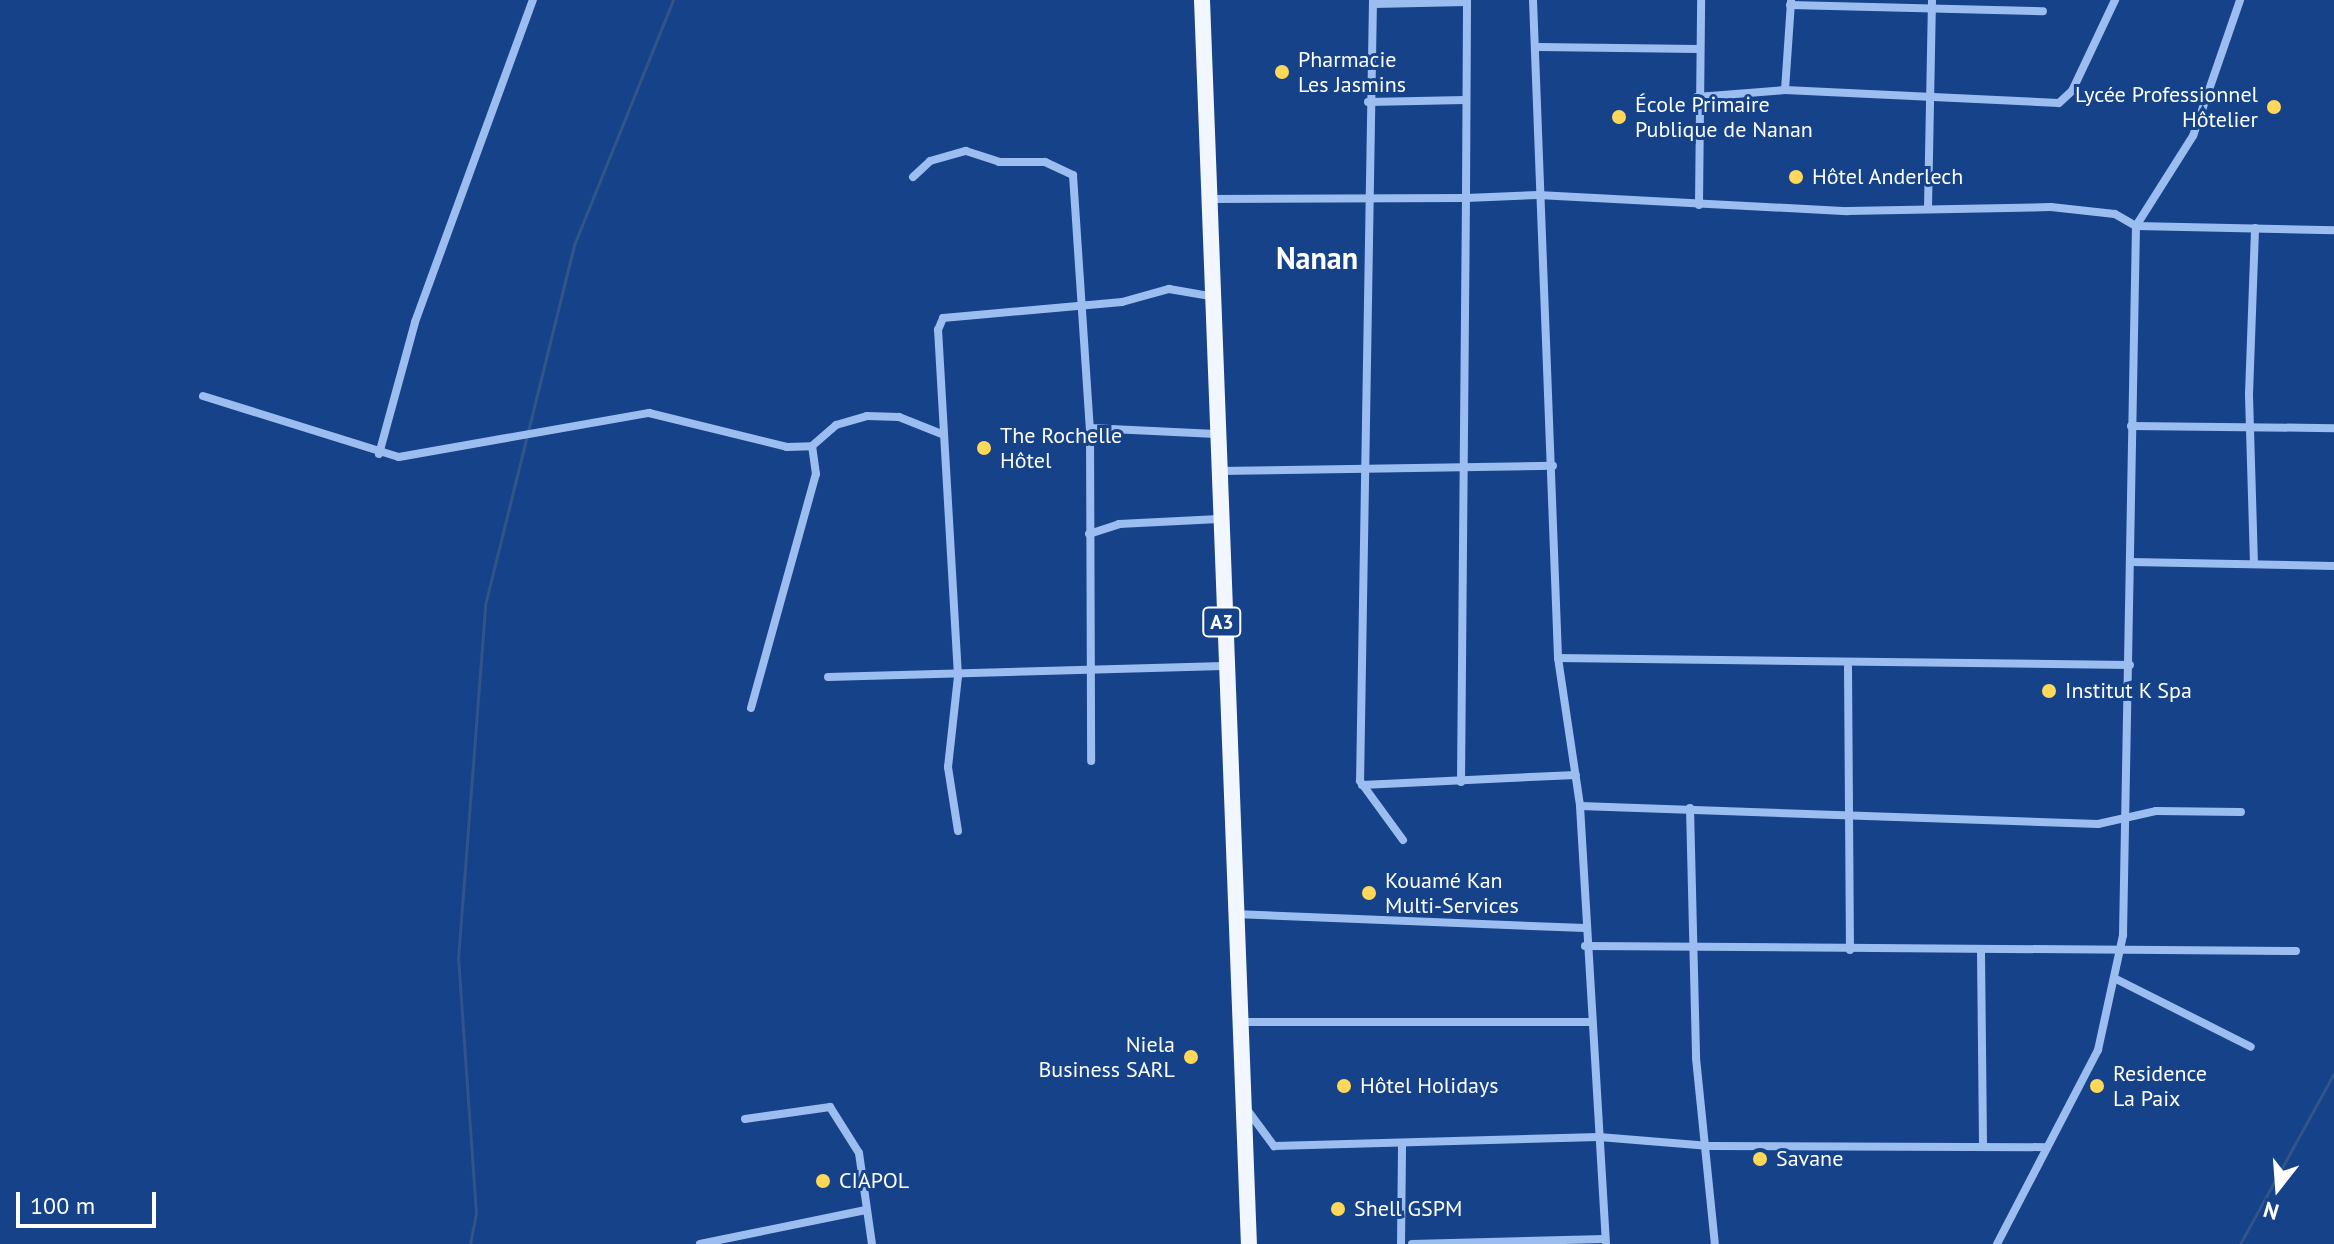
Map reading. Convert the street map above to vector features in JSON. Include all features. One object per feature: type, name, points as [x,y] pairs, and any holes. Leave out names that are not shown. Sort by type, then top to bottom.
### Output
[{"type":"highway","name":"A3","points":[[1202,0],[1216,472],[1240,1101],[1249,1244]]},
{"type":"street","points":[[379,454],[415,322],[533,0]]},
{"type":"street","points":[[1412,1244],[1606,1241],[1589,1022],[1580,806],[1558,658],[1553,466],[1538,195],[1538,47],[1533,0]]},
{"type":"street","points":[[1699,205],[1697,97],[1701,0]]},
{"type":"street","points":[[1697,97],[1785,90],[1930,100],[2065,100],[2115,0]]},
{"type":"street","points":[[1997,1244],[2098,1050],[2120,948],[2130,665],[2136,226],[2193,136],[2240,0]]},
{"type":"street","points":[[1403,840],[1362,785],[1361,469],[1368,102],[1373,2],[1467,1],[1460,469],[1461,782]]},
{"type":"street","points":[[1785,90],[1790,2],[1932,4],[2043,11]]},
{"type":"street","points":[[1928,208],[1932,4]]},
{"type":"street","points":[[1538,47],[1698,49]]},
{"type":"street","points":[[1368,102],[1465,100]]},
{"type":"street","points":[[913,177],[930,161],[966,151],[999,162],[1045,162],[1073,175],[1090,428],[1091,761]]},
{"type":"street","points":[[1207,199],[1366,200],[1538,195],[1699,205],[2051,207],[2115,214],[2136,226],[2334,230]]},
{"type":"street","points":[[2254,564],[2255,427],[2249,394],[2255,228]]},
{"type":"street","points":[[958,831],[948,767],[958,676],[942,434],[943,318],[1080,303],[1122,302],[1169,289],[1210,296]]},
{"type":"street","points":[[203,396],[379,454],[411,456],[649,413],[787,447],[812,446],[836,425],[867,416],[899,417],[942,434]]},
{"type":"street","points":[[2131,426],[2334,428]]},
{"type":"street","points":[[1090,428],[1216,434]]},
{"type":"street","points":[[751,708],[816,474],[812,446]]},
{"type":"street","points":[[1216,472],[1553,466]]},
{"type":"street","points":[[1089,534],[1119,524],[1219,519]]},
{"type":"street","points":[[2131,562],[2334,566]]},
{"type":"street","points":[[1558,658],[1848,667],[2130,665]]},
{"type":"street","points":[[828,677],[958,676],[1224,666]]},
{"type":"street","points":[[1848,667],[1850,950]]},
{"type":"street","points":[[1362,785],[1576,775]]},
{"type":"street","points":[[1580,806],[2098,824],[2126,819],[2241,812]]},
{"type":"street","points":[[1690,808],[1698,948],[1696,1058],[1710,1146],[1715,1244]]},
{"type":"street","points":[[1233,914],[1585,928]]},
{"type":"street","points":[[1585,946],[1981,952],[2120,948],[2296,951]]},
{"type":"street","points":[[1981,952],[1983,1145]]},
{"type":"street","points":[[2114,978],[2251,1047]]},
{"type":"street","points":[[1237,1022],[1589,1022]]},
{"type":"street","points":[[1240,1101],[1274,1146],[1599,1137],[1710,1146],[2047,1147]]},
{"type":"street","points":[[745,1119],[830,1107],[859,1153],[872,1244]]},
{"type":"street","points":[[1401,1244],[1402,1144]]},
{"type":"street","points":[[700,1244],[865,1210]]},
{"type":"waterway","points":[[470,1244],[476,1214],[458,959],[485,605],[574,245],[673,0]]},
{"type":"waterway","points":[[2240,1244],[2334,1073]]},
{"type":"place","name":"Pharmacie Les Jasmins","points":[[1282,72]]},
{"type":"place","name":"Lycée Professionnel Hôtelier","points":[[2274,107]]},
{"type":"place","name":"École Primaire Publique de Nanan","points":[[1619,117]]},
{"type":"place","name":"Hôtel Anderlech","points":[[1796,177]]},
{"type":"place","name":"The Rochelle Hôtel","points":[[984,448]]},
{"type":"place","name":"Institut K Spa","points":[[2049,691]]},
{"type":"place","name":"Kouamé Kan Multi-Services","points":[[1369,893]]},
{"type":"place","name":"Niela Business SARL","points":[[1191,1057]]},
{"type":"place","name":"Hôtel Holidays","points":[[1344,1086]]},
{"type":"place","name":"Residence La Paix","points":[[2097,1086]]},
{"type":"place","name":"Savane","points":[[1760,1159]]},
{"type":"place","name":"CIAPOL","points":[[823,1181]]},
{"type":"place","name":"Shell GSPM","points":[[1338,1209]]},
{"type":"district","name":"Nanan","points":[[1317,258]]}]
